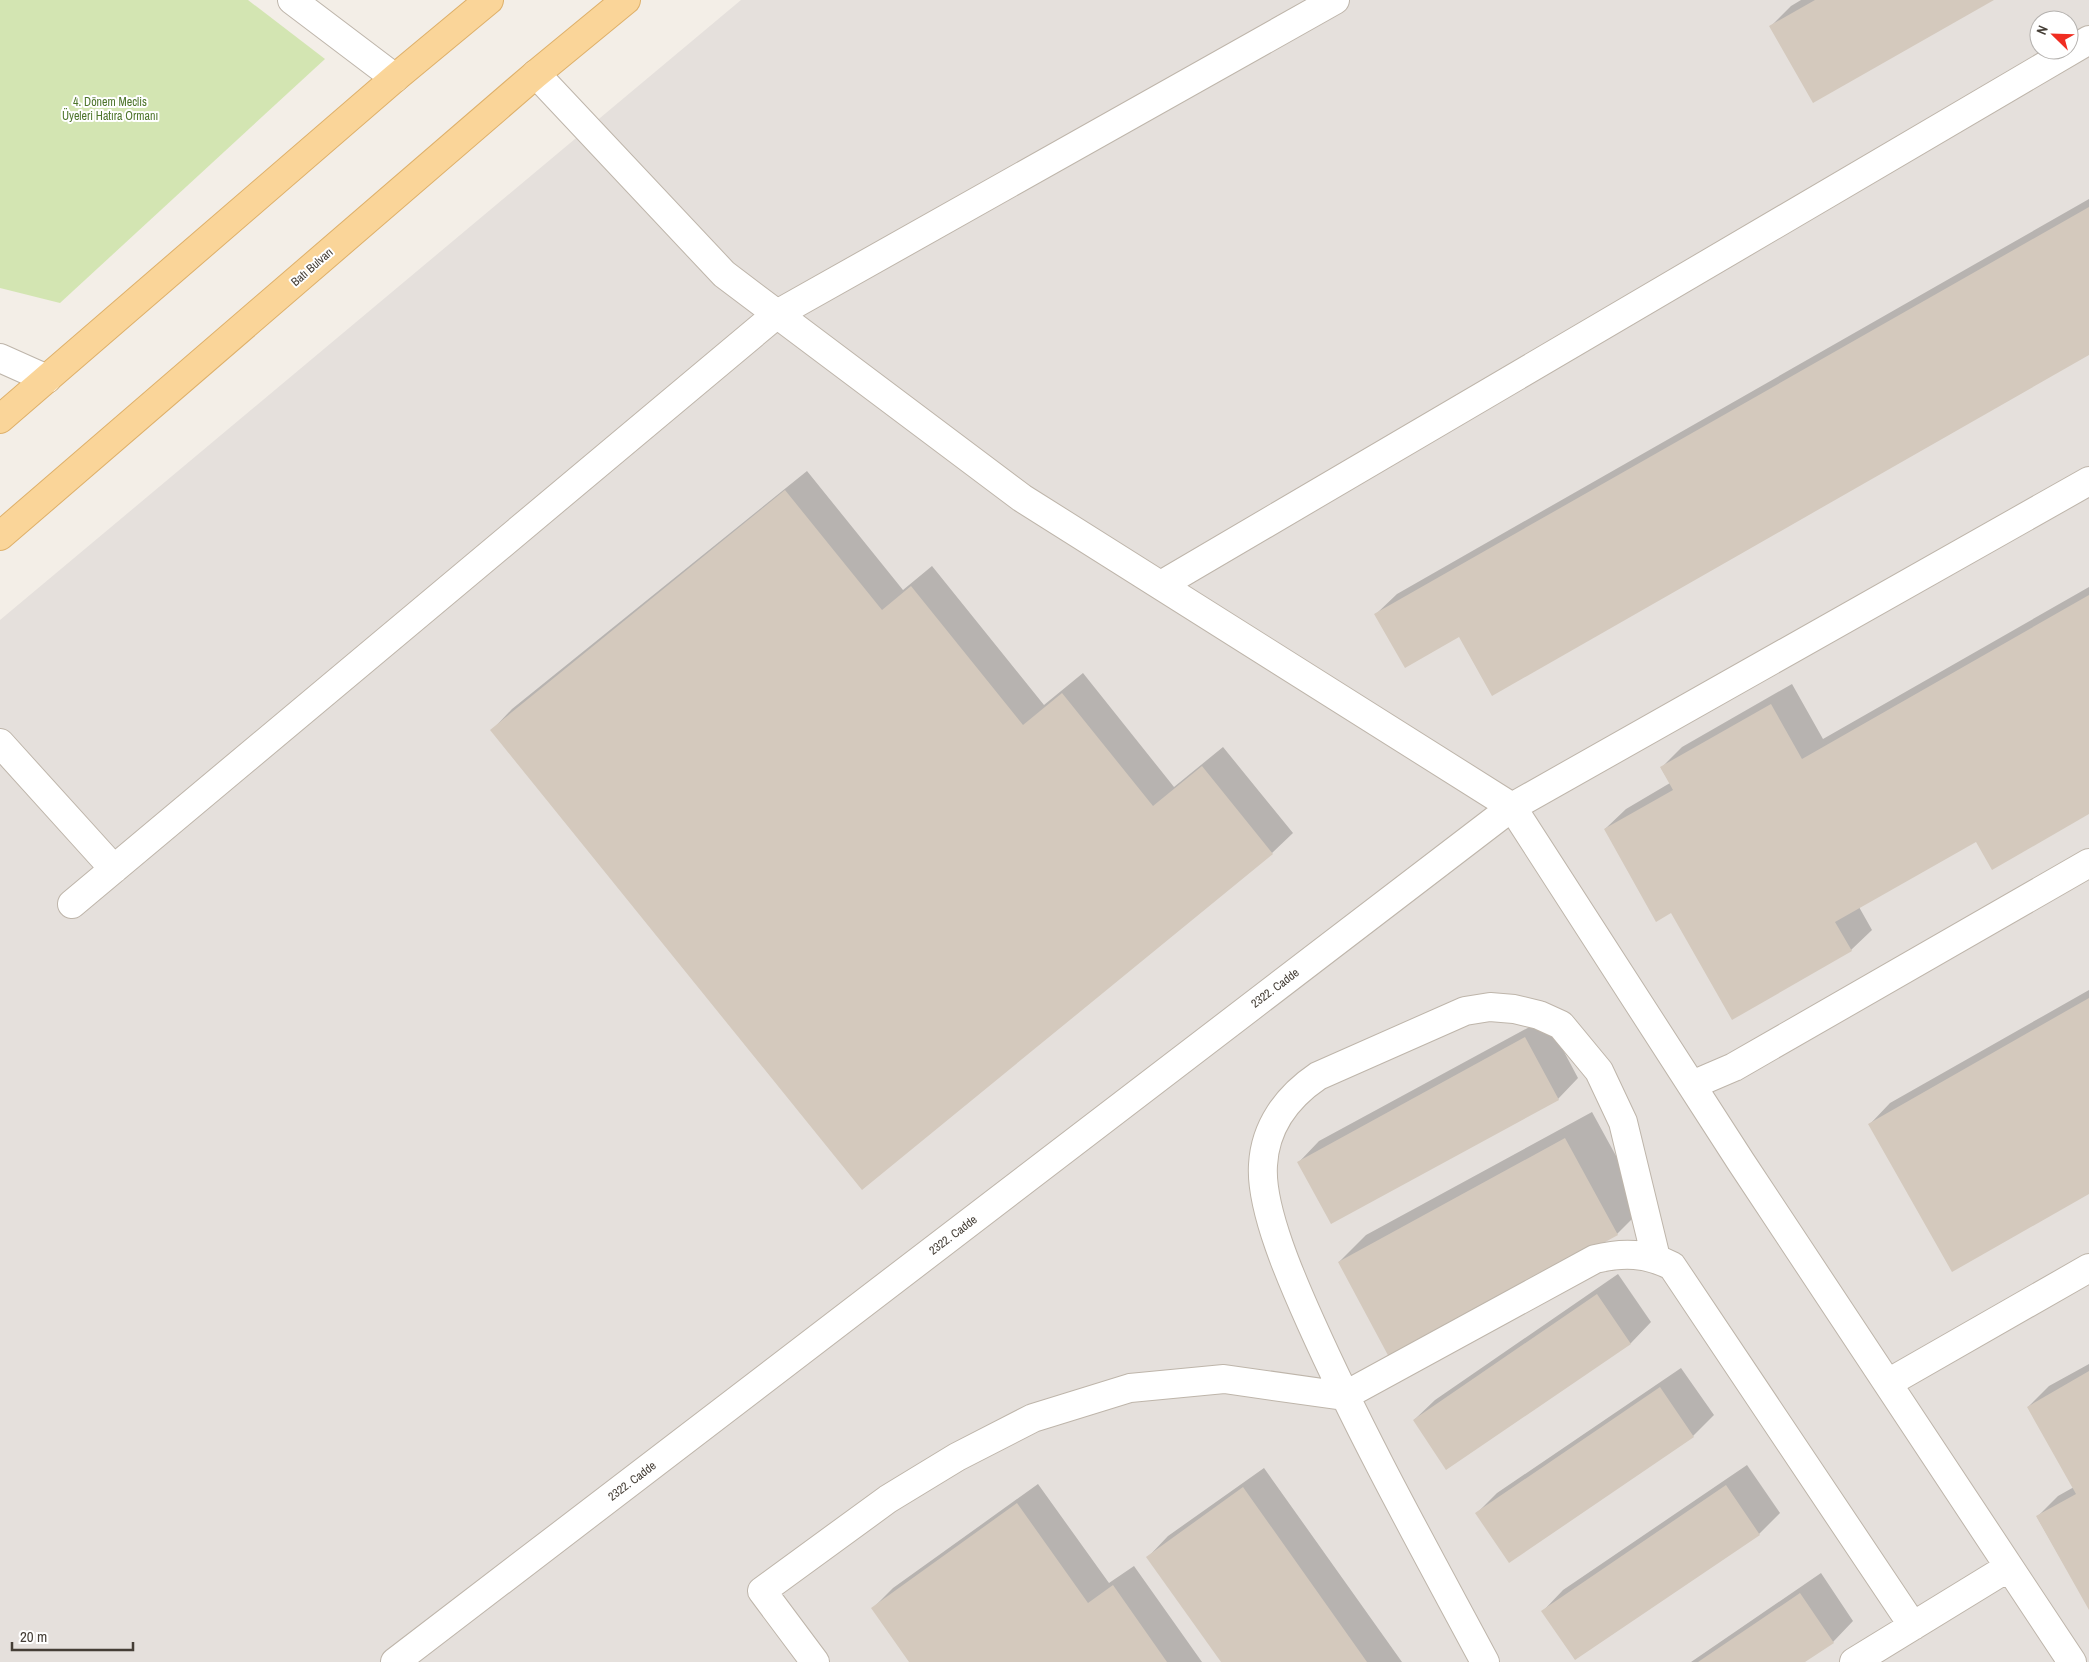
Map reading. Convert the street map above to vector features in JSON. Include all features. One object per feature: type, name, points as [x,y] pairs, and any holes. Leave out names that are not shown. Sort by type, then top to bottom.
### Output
[{"type":"main road","points":[[0,420],[394,78],[490,0]]},
{"type":"main road","name":"Batı Bulvarı","points":[[0,536],[536,74],[626,0]]},
{"type":"street","points":[[292,0],[394,78]]},
{"type":"street","points":[[72,904],[777,314],[1335,0]]},
{"type":"street","points":[[1161,585],[2089,40]]},
{"type":"street","points":[[536,74],[724,274],[777,314],[1022,498],[1512,807],[1692,1085],[2072,1662]]},
{"type":"street","points":[[0,358],[47,379]]},
{"type":"street","name":"2322. Cadde","points":[[395,1662],[1512,807],[2089,482]]},
{"type":"street","points":[[0,743],[114,869]]},
{"type":"street","points":[[1692,1085],[1734,1067],[2089,863]]},
{"type":"street","points":[[1485,1662],[1344,1396],[1289,1273],[1264,1192],[1263,1165],[1268,1139],[1275,1120],[1300,1088],[1327,1072],[1465,1011],[1490,1008],[1514,1009],[1539,1015],[1561,1025],[1599,1071],[1623,1122],[1656,1258]]},
{"type":"street","points":[[815,1662],[762,1591],[888,1499],[957,1456],[1025,1422],[1130,1388],[1224,1379],[1344,1396],[1595,1259],[1616,1254],[1637,1254],[1656,1258],[1672,1266],[1913,1626]]},
{"type":"street","points":[[1888,1383],[2089,1268]]},
{"type":"street","points":[[1854,1662],[2009,1567]]},
{"type":"shaded area","points":[[741,0],[2089,0],[2089,1662],[0,1662],[0,620]]},
{"type":"green space","name":"4. Dönem Meclis Üyeleri Hatıra Ormanı","points":[[0,0],[248,0],[325,59],[60,303],[0,288]]},
{"type":"building","points":[[1815,0],[1994,0],[1813,103],[1769,26]]},
{"type":"building","points":[[2089,207],[2089,355],[1492,696],[1459,637],[1405,668],[1374,614]]},
{"type":"building","points":[[785,490],[882,610],[911,586],[1023,725],[1062,693],[1153,806],[1202,766],[1273,854],[862,1190],[490,730]]},
{"type":"building","points":[[2089,595],[2089,814],[1992,870],[1976,842],[1835,922],[1852,951],[1732,1020],[1671,913],[1656,922],[1604,829],[1673,790],[1660,767],[1771,704],[1802,759]]},
{"type":"building","points":[[2089,998],[2089,1194],[1952,1272],[1868,1124]]},
{"type":"building","points":[[1525,1037],[1559,1100],[1331,1224],[1297,1162]]},
{"type":"building","points":[[1565,1138],[1618,1235],[1390,1359],[1338,1262]]},
{"type":"building","points":[[1597,1294],[1631,1344],[1446,1470],[1413,1420]]},
{"type":"building","points":[[2089,1371],[2089,1610],[2036,1516],[2076,1494],[2027,1407]]},
{"type":"building","points":[[1660,1387],[1694,1437],[1509,1563],[1475,1513]]},
{"type":"building","points":[[1726,1485],[1760,1535],[1575,1660],[1541,1611]]},
{"type":"building","points":[[1243,1487],[1367,1662],[1221,1662],[1146,1557]]},
{"type":"building","points":[[1017,1503],[1088,1603],[1113,1585],[1167,1662],[909,1662],[871,1608]]},
{"type":"building","points":[[1800,1593],[1834,1643],[1805,1662],[1698,1662]]}]
